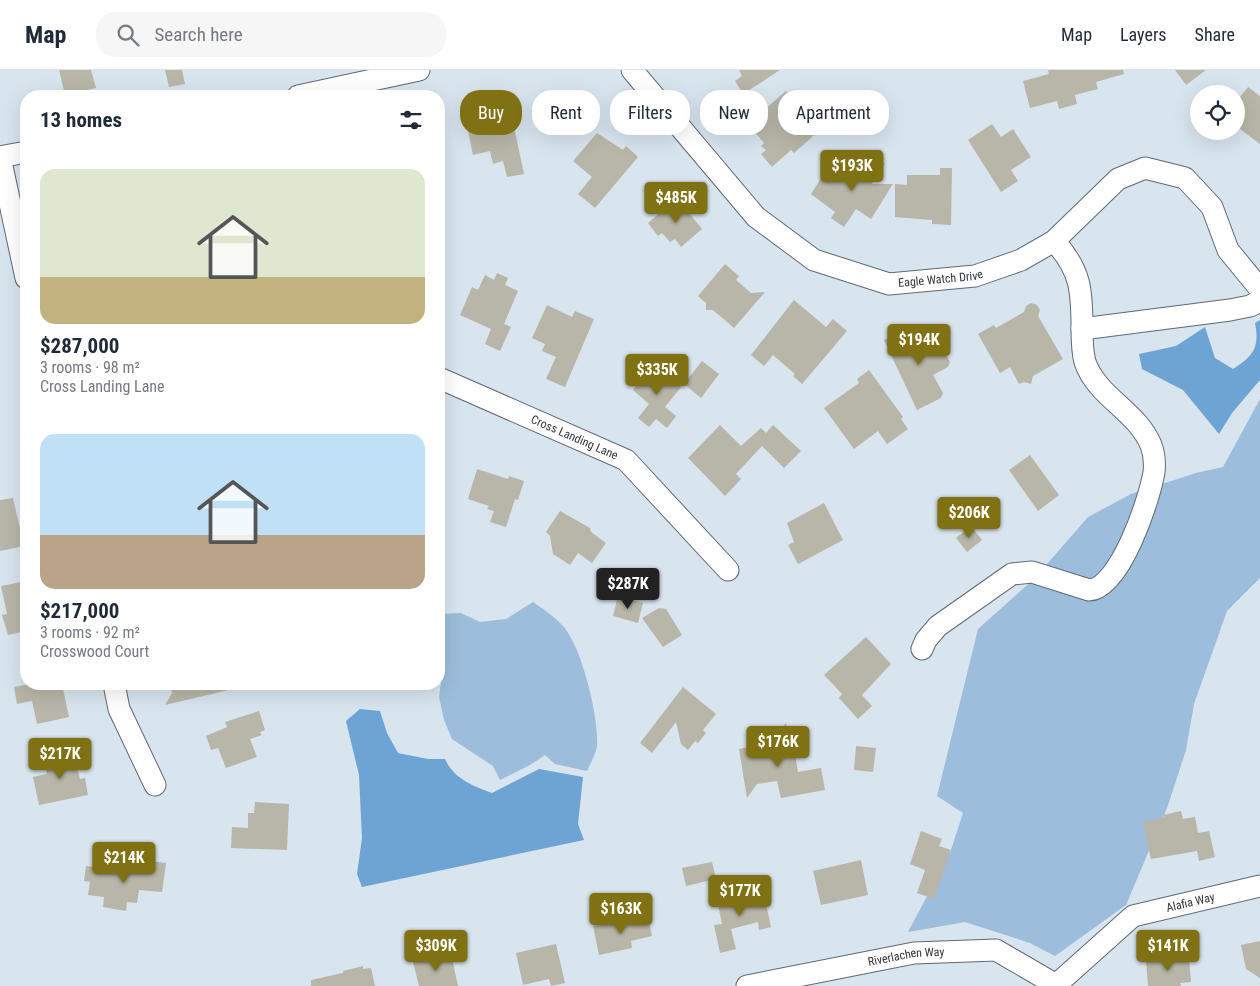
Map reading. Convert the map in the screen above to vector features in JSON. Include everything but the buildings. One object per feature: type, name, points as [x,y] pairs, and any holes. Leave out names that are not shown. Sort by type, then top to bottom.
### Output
[{"type":"street","points":[[326,90],[419,70]]},
{"type":"street","name":"Eagle Watch Drive","points":[[632,70],[756,217],[814,260],[890,284],[975,276],[1021,260],[1054,241],[1118,178],[1145,168],[1185,178],[1212,207],[1228,250],[1260,289]]},
{"type":"street","points":[[20,153],[0,157],[20,250]]},
{"type":"street","points":[[922,649],[926,640],[938,626],[1012,574],[1032,572],[1089,590],[1096,590],[1107,581],[1124,555],[1137,528],[1154,472],[1151,447],[1140,426],[1099,386],[1092,376],[1083,354],[1080,286],[1076,273],[1064,252],[1054,241]]},
{"type":"street","points":[[1082,329],[1230,310],[1250,306],[1260,301]]},
{"type":"street","name":"Cross Landing Lane","points":[[445,381],[626,460],[728,570]]},
{"type":"street","points":[[115,690],[119,709],[155,785]]},
{"type":"street","name":"Alafia Way","points":[[1058,985],[1134,916],[1260,886]]},
{"type":"street","name":"Riverlachen Way","points":[[747,986],[914,953],[996,950],[1058,985]]},
{"type":"shaded area","points":[[1260,320],[1260,380],[1232,413],[1219,434],[1183,390],[1142,369],[1139,354],[1176,346],[1205,327],[1215,358],[1233,369],[1246,360],[1253,351],[1256,345],[1255,323]]},
{"type":"shaded area","points":[[1260,399],[1260,578],[1227,611],[1194,704],[1186,750],[1167,808],[1126,905],[1055,956],[1030,943],[965,922],[908,932],[950,853],[963,813],[937,796],[978,629],[1034,579],[1088,517],[1131,494],[1196,473],[1223,467]]},
{"type":"shaded area","points":[[533,602],[553,616],[570,636],[583,666],[595,718],[597,746],[587,771],[555,764],[545,755],[500,780],[493,766],[452,739],[444,720],[439,697],[440,690],[445,690],[445,614],[461,613],[480,622],[506,619]]},
{"type":"shaded area","points":[[360,709],[380,711],[387,733],[398,753],[428,759],[445,759],[453,772],[459,777],[492,793],[539,769],[583,777],[578,824],[584,840],[362,887],[357,874],[362,838],[359,775],[346,721]]}]
